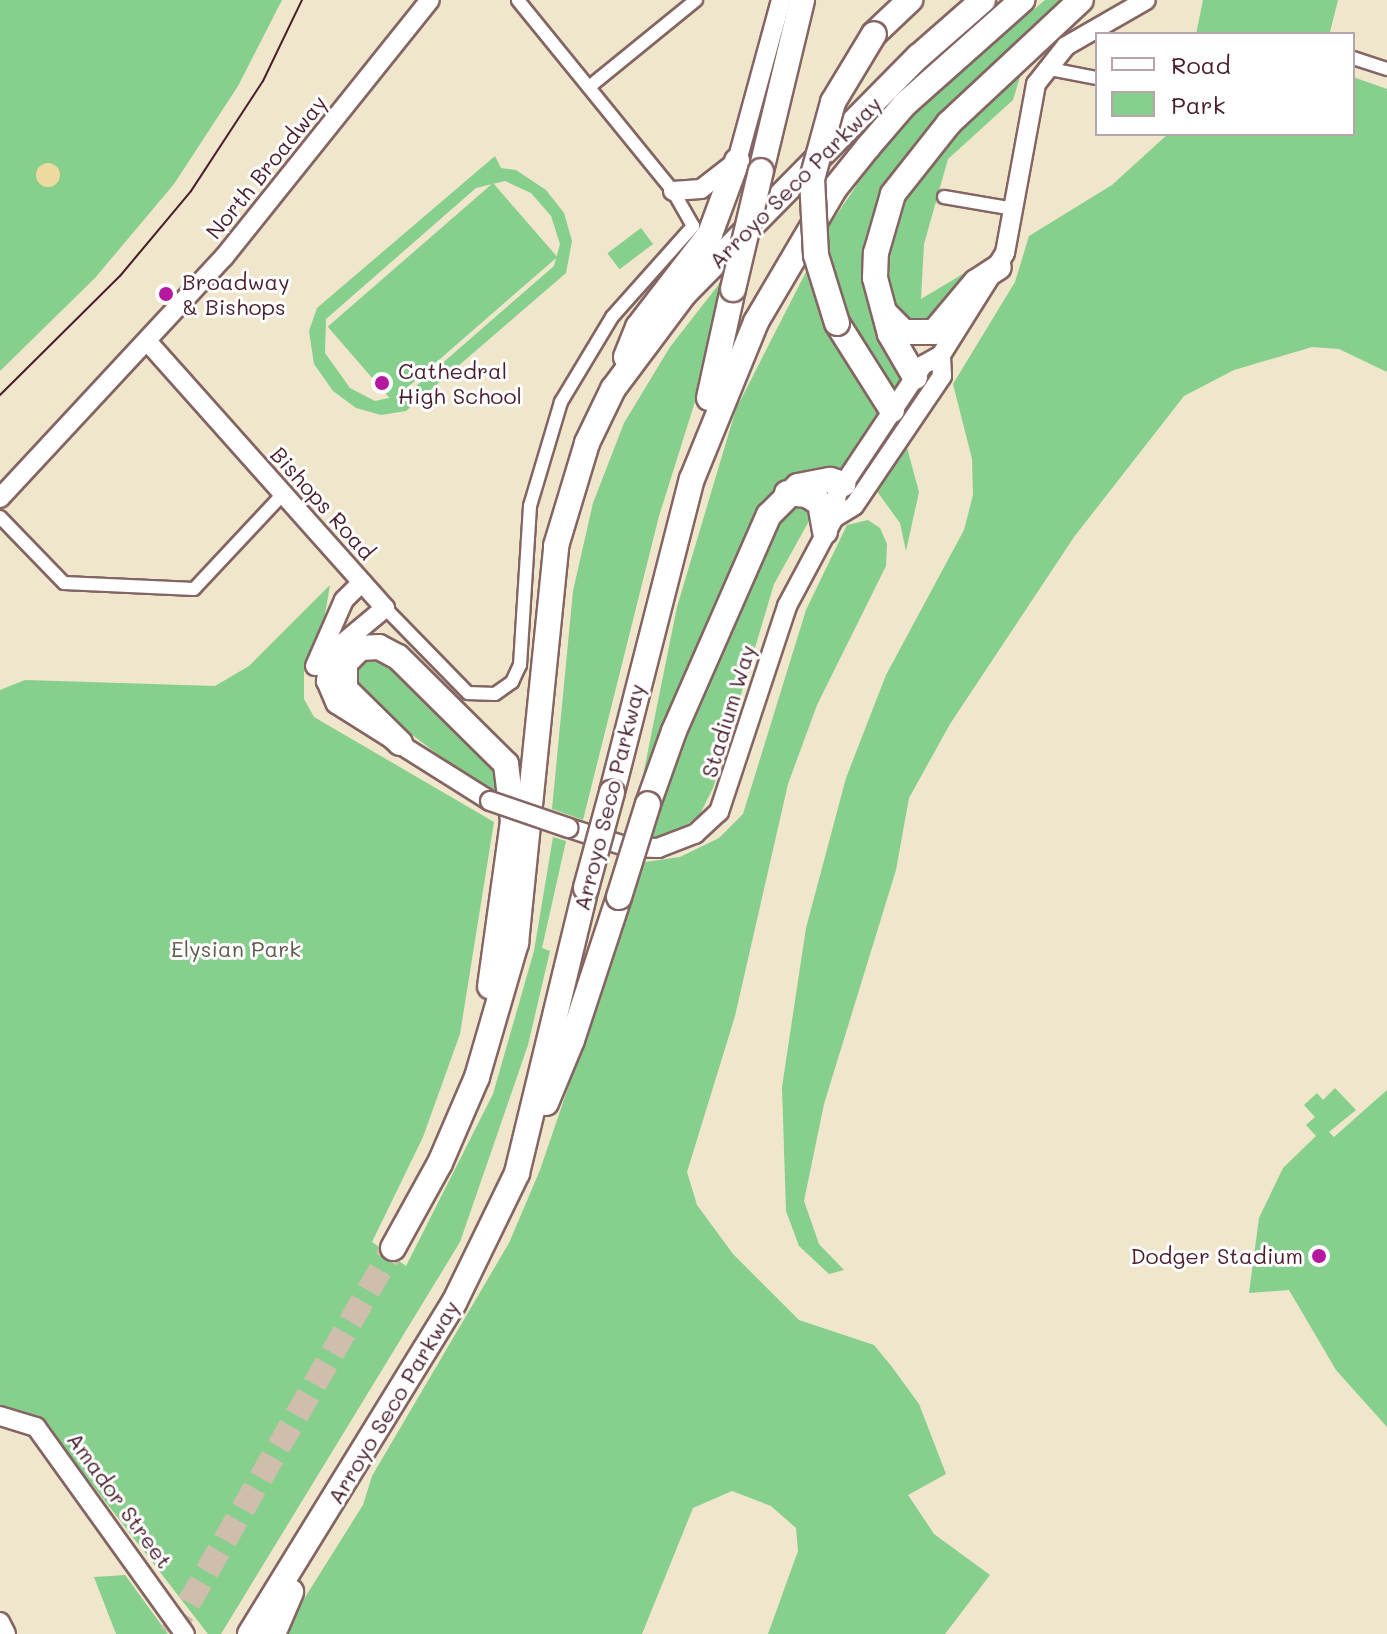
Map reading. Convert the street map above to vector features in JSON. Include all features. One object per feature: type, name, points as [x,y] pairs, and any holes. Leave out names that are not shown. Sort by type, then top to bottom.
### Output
[{"type":"highway","points":[[692,479],[733,289],[802,0]]},
{"type":"highway","points":[[892,410],[837,323],[816,255],[812,179],[833,102],[874,34],[910,0]]},
{"type":"highway","name":"Arroyo Seco Parkway","points":[[393,1248],[440,1163],[477,1077],[516,943],[556,546],[571,484],[613,389],[684,294],[919,56],[983,0]]},
{"type":"highway","name":"Arroyo Seco Parkway","points":[[250,1634],[454,1303],[524,1156],[586,888],[692,479],[750,334],[835,188],[905,104],[1022,0]]},
{"type":"highway","points":[[915,377],[882,310],[876,253],[884,218],[901,182],[949,123],[1081,0]]},
{"type":"highway","points":[[613,389],[638,327],[710,234],[737,161]]},
{"type":"highway","points":[[882,310],[904,332],[934,332],[976,282],[999,267]]},
{"type":"highway","points":[[524,1156],[572,1040],[674,731],[769,515],[787,493],[815,481],[843,484]]},
{"type":"highway","points":[[787,493],[807,495],[820,503],[830,525]]},
{"type":"highway","points":[[400,743],[345,689],[345,663],[360,648],[379,647],[398,657],[498,751],[509,774],[513,821],[506,888],[477,1077]]},
{"type":"highway","points":[[273,1634],[314,1534]]},
{"type":"street","name":"North Broadway","points":[[0,498],[259,216],[430,0]]},
{"type":"street","points":[[518,0],[673,191],[701,189],[737,161],[781,0]]},
{"type":"street","points":[[589,87],[696,0]]},
{"type":"street","name":"Stadium Way","points":[[385,608],[336,646],[326,681],[341,709],[431,760],[436,769],[490,801],[569,828],[643,849],[672,846],[713,820],[730,791],[787,606],[830,525],[843,484],[923,365],[941,355],[999,267],[1014,209],[1034,92],[1045,68],[1066,46],[1146,0]]},
{"type":"street","points":[[1355,59],[1387,69]]},
{"type":"street","points":[[1045,68],[1095,78]]},
{"type":"street","name":"Bishops Road","points":[[147,341],[385,608],[468,693],[495,694],[517,674],[529,521],[542,455],[575,373],[612,317],[691,232],[690,214],[673,191]]},
{"type":"street","points":[[944,197],[1014,209]]},
{"type":"street","name":"Stadium Way","points":[[830,525],[854,506],[942,376],[941,355]]},
{"type":"street","points":[[0,517],[64,583],[194,589],[283,494]]},
{"type":"street","name":"Stadium Way","points":[[362,582],[344,600],[318,653],[314,671],[319,700],[346,726],[425,770],[436,769]]},
{"type":"street","name":"Amador Street","points":[[0,1416],[12,1416],[43,1436],[185,1634]]},
{"type":"street","points":[[0,1622],[6,1634]]},
{"type":"green space","points":[[0,0],[282,0],[238,86],[174,184],[95,278],[0,371]]},
{"type":"green space","points":[[1045,0],[1069,0],[902,162],[870,226],[866,276],[905,377],[902,387],[890,388],[856,341],[824,233],[874,160],[923,104]]},
{"type":"green space","points":[[1203,0],[1338,0],[1330,32],[1196,32]]},
{"type":"green space","points":[[1023,67],[1013,100],[948,159],[924,244],[921,299],[986,260],[942,318],[910,328],[889,304],[890,237],[902,205],[925,169]]},
{"type":"green space","points":[[1355,78],[1387,89],[1387,372],[1339,349],[1312,347],[1234,370],[1184,396],[1074,537],[950,724],[909,798],[896,870],[824,1104],[804,1201],[819,1244],[844,1270],[829,1274],[799,1246],[786,1211],[782,1087],[806,928],[846,778],[886,675],[964,530],[973,495],[972,459],[953,384],[1015,282],[1029,236],[1112,185],[1166,136],[1355,136]]},
{"type":"green space","points":[[495,156],[501,168],[516,170],[546,190],[564,213],[572,241],[566,273],[406,411],[381,415],[356,408],[333,391],[314,364],[309,331],[317,308]],"holes":[[[505,181],[531,193],[551,216],[560,244],[554,266],[407,394],[375,401],[350,388],[325,353],[326,319],[476,188]]]},
{"type":"green space","points":[[493,183],[557,257],[392,401],[328,327]]},
{"type":"green space","points":[[641,228],[653,244],[619,269],[607,253]]},
{"type":"green space","points":[[730,270],[711,351],[659,516],[583,820],[552,809],[573,591],[593,503],[624,423],[670,347]]},
{"type":"green space","points":[[807,270],[828,327],[880,413],[841,473],[783,484],[638,800],[677,607],[736,409]]},
{"type":"green space","points":[[906,444],[919,492],[906,551],[900,523],[876,490]]},
{"type":"green space","points":[[797,505],[809,510],[809,521],[774,584],[713,788],[700,814],[681,829],[650,839],[661,806],[656,805],[774,526],[787,508]]},
{"type":"green space","points":[[868,520],[880,528],[887,544],[886,566],[817,705],[788,784],[735,1016],[687,1172],[697,1205],[733,1254],[799,1320],[874,1345],[892,1367],[919,1404],[946,1474],[908,1495],[934,1534],[990,1575],[945,1634],[768,1634],[798,1551],[796,1528],[771,1506],[732,1491],[693,1508],[642,1634],[282,1634],[363,1505],[372,1476],[509,1243],[540,1170],[645,862],[680,857],[719,838],[743,814],[806,610],[847,525]]},
{"type":"green space","name":"Elysian Park","points":[[330,585],[324,620],[304,668],[304,699],[314,717],[494,822],[460,1034],[423,1137],[372,1242],[406,1266],[493,1094],[534,951],[553,837],[566,841],[542,948],[550,951],[528,1045],[460,1242],[221,1634],[208,1634],[46,1425],[0,1409],[0,690],[25,680],[215,686],[249,666]]},
{"type":"green space","points":[[376,657],[498,765],[505,796],[479,786],[351,688],[350,671],[361,658]]},
{"type":"green space","name":"Dodger Stadium","points":[[1335,1088],[1356,1110],[1329,1132],[1334,1137],[1387,1090],[1387,1427],[1336,1370],[1289,1290],[1249,1293],[1259,1218],[1283,1168],[1316,1136],[1306,1125],[1315,1117],[1304,1105],[1317,1093],[1323,1100]]},
{"type":"green space","points":[[125,1575],[168,1634],[116,1634],[94,1577]]},
{"type":"sand","points":[[48,163],[56,167],[60,175],[56,183],[48,187],[40,183],[36,175],[40,167]]},
{"type":"tunnel","points":[[171,1634],[393,1248]]},
{"type":"tram line","points":[[0,395],[120,276],[191,191],[263,81],[302,0]]},
{"type":"place","name":"Broadway & Bishops","points":[[166,294]]},
{"type":"place","name":"Cathedral High School","points":[[382,383]]},
{"type":"place","name":"Dodger Stadium","points":[[1319,1256]]}]
